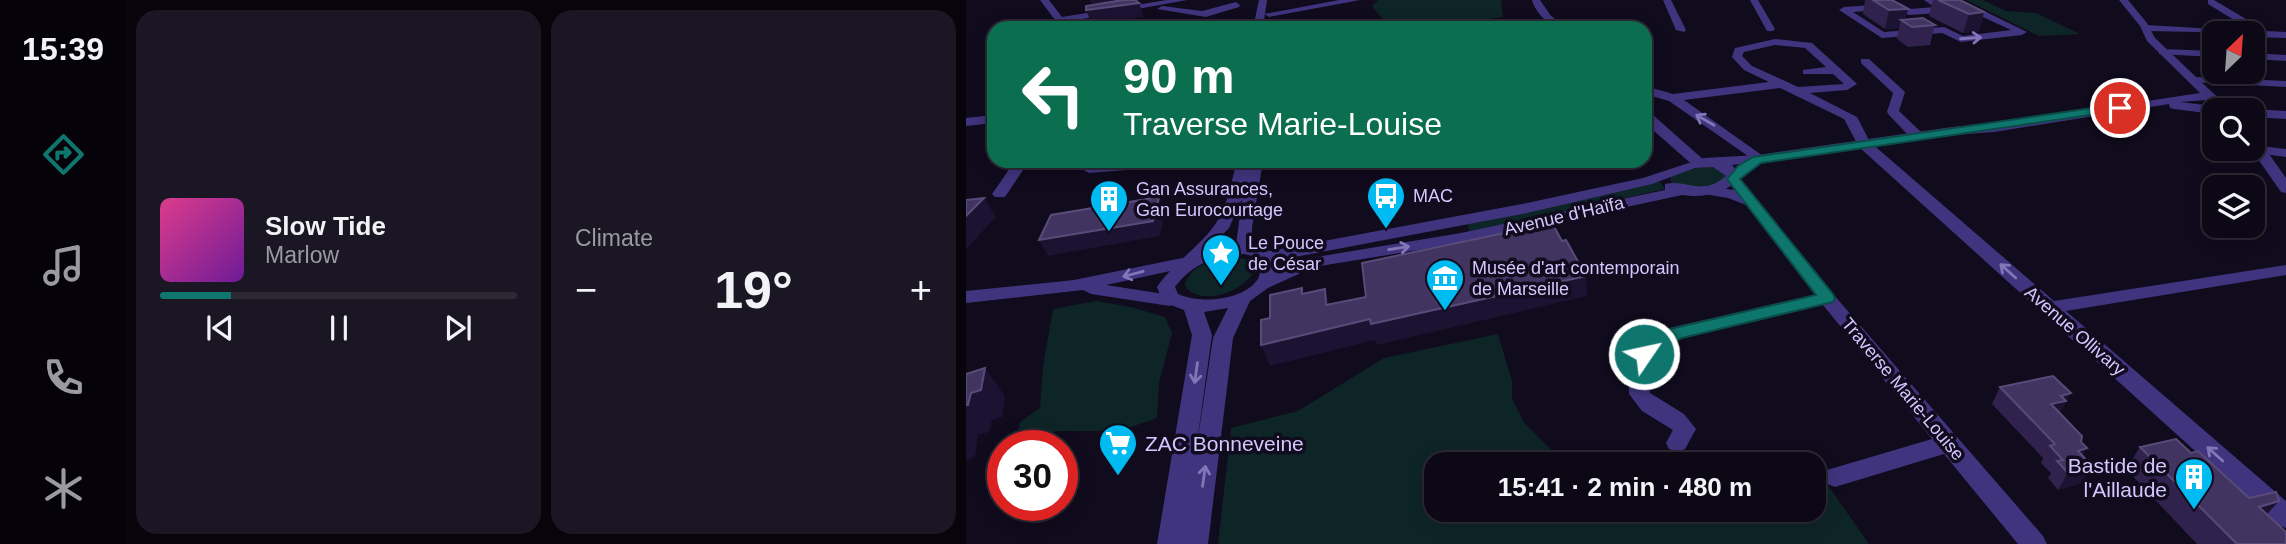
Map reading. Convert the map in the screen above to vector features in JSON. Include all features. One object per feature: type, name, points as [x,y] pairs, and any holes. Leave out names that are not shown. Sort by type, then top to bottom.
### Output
[{"type":"street","points":[[1044,0],[1060,21]]},
{"type":"street","points":[[1082,21],[1183,0]]},
{"type":"street","points":[[1259,21],[1263,0]]},
{"type":"street","points":[[1268,21],[1270,0]]},
{"type":"street","points":[[1269,14],[1356,0]]},
{"type":"street","points":[[1536,0],[1552,21]]},
{"type":"street","points":[[1667,0],[1681,30]]},
{"type":"street","points":[[1754,0],[1770,29]]},
{"type":"street","points":[[1928,0],[1944,9],[1971,8],[2022,32],[1961,39],[1944,30],[1882,35],[1844,10],[1900,6],[1909,12],[1944,9]]},
{"type":"street","points":[[2123,0],[2164,52],[2212,96]]},
{"type":"street","points":[[2211,2],[2238,21]]},
{"type":"street","points":[[1141,9],[1204,14],[1236,5]]},
{"type":"street","points":[[2146,28],[2202,31]]},
{"type":"street","points":[[2265,34],[2286,35]]},
{"type":"street","name":"Avenue Ollivary","points":[[1836,70],[1813,48],[1799,43],[1775,42],[1739,50],[1737,57],[1748,68],[1849,116],[1864,144],[2048,308],[2276,498],[2286,517]]},
{"type":"street","points":[[2164,52],[2202,54]]},
{"type":"street","points":[[2265,57],[2286,58]]},
{"type":"street","points":[[1865,61],[1899,92],[1893,112],[1917,136]]},
{"type":"street","points":[[1796,91],[1851,86],[1836,70],[1807,72]]},
{"type":"street","points":[[2196,80],[2286,84]]},
{"type":"street","points":[[1652,93],[1673,97],[1782,84]]},
{"type":"street","points":[[1703,164],[1994,128],[2189,97],[2212,96]]},
{"type":"street","points":[[1673,97],[1758,159]]},
{"type":"street","points":[[2189,97],[2189,101],[2202,107]]},
{"type":"street","points":[[2154,103],[2202,109]]},
{"type":"street","points":[[2265,114],[2286,115]]},
{"type":"street","points":[[966,122],[987,120]]},
{"type":"street","points":[[1652,123],[1703,164],[1724,166],[1734,178]]},
{"type":"street","points":[[2265,147],[2286,153]]},
{"type":"street","points":[[2265,158],[2286,189]]},
{"type":"street","points":[[1704,190],[1734,178],[1758,159]]},
{"type":"street","name":"Avenue d'Haïfa","points":[[1243,297],[1263,284],[1310,263],[1446,233],[1665,176],[1675,169],[1703,164]]},
{"type":"street","points":[[1000,194],[1017,168]]},
{"type":"street","points":[[1089,169],[1101,168]]},
{"type":"street","points":[[1170,300],[1167,285],[1172,277],[1192,261],[1196,252],[1220,229],[1228,214],[1242,168]]},
{"type":"street","points":[[1244,249],[1244,228],[1255,168]]},
{"type":"street","points":[[1665,176],[1664,180],[1668,186],[1680,191]]},
{"type":"street","name":"Traverse Marie-Louise","points":[[1734,178],[1748,201],[1827,298],[2034,544]]},
{"type":"street","points":[[1704,190],[1732,194],[1748,201]]},
{"type":"street","name":"Avenue d'Haïfa","points":[[1267,256],[1446,233],[1680,191],[1704,190]]},
{"type":"street","points":[[966,297],[1074,286],[1192,261],[1218,252],[1244,249],[1267,256],[1272,268],[1263,284]]},
{"type":"street","points":[[2048,308],[2286,270]]},
{"type":"street","points":[[1074,286],[1170,300],[1192,307],[1209,307],[1243,297]]},
{"type":"street","points":[[1195,544],[1223,338],[1243,297]]},
{"type":"street","points":[[1677,443],[1685,429],[1680,421],[1646,403],[1640,395],[1636,372],[1644,354],[1656,343],[1676,333],[1827,298]]},
{"type":"street","points":[[1170,544],[1202,335],[1192,307]]},
{"type":"street","points":[[1835,477],[1949,443]]},
{"type":"green space","points":[[1378,0],[1501,0],[1503,17],[1475,21],[1384,21],[1372,6]]},
{"type":"green space","points":[[1966,0],[1983,0],[2006,11],[2036,13],[2080,34],[2039,36]]},
{"type":"green space","points":[[1713,167],[1727,174],[1726,179],[1699,188],[1684,187],[1671,182],[1671,176],[1688,169]]},
{"type":"green space","points":[[1660,182],[1665,189],[1470,233],[1467,223]]},
{"type":"green space","points":[[1241,258],[1249,260],[1255,269],[1243,284],[1233,290],[1201,296],[1185,286],[1192,272],[1207,263]]},
{"type":"green space","points":[[1096,301],[1165,317],[1172,333],[1159,383],[1157,418],[1131,427],[1097,431],[1018,430],[1020,422],[1040,408],[1043,367],[1053,309]]},
{"type":"green space","points":[[1498,334],[1512,381],[1512,399],[1525,424],[1553,452],[1424,452],[1424,522],[1826,522],[1826,482],[1869,544],[1218,544],[1231,428],[1298,411],[1384,358]]},
{"type":"building","points":[[1135,0],[1139,3],[1086,10],[1086,6]]},
{"type":"building","points":[[1873,0],[1892,0],[1908,9],[1889,10]]},
{"type":"building","points":[[1938,0],[1960,0],[1984,12],[1969,14]]},
{"type":"building","points":[[1923,18],[1935,25],[1912,27],[1901,20]]},
{"type":"building","points":[[1159,197],[1153,221],[1039,240],[1051,215]]},
{"type":"building","points":[[984,198],[966,216],[966,200]]},
{"type":"building","points":[[1552,223],[1562,241],[1566,240],[1586,276],[1371,324],[1370,319],[1261,345],[1261,320],[1270,318],[1270,295],[1302,288],[1302,294],[1325,289],[1326,305],[1366,297],[1362,263]]},
{"type":"building","points":[[985,368],[981,390],[971,393],[966,405],[966,374]]},
{"type":"building","points":[[2053,376],[2071,393],[2061,396],[2066,401],[2051,404],[2082,436],[2081,442],[2087,448],[2078,451],[2092,466],[2068,473],[2057,461],[2063,460],[2050,446],[2055,444],[2000,387]]},
{"type":"building","points":[[2176,439],[2191,453],[2198,451],[2249,498],[2276,492],[2279,501],[2259,507],[2286,532],[2286,544],[2237,544],[2140,447]]},
{"type":"place","name":"MAC","points":[[1386,230]]},
{"type":"place","name":"Gan Assurances, Gan Eurocourtage","points":[[1109,233]]},
{"type":"place","name":"Le Pouce de César","points":[[1221,287]]},
{"type":"place","name":"Musée d'art contemporain de Marseille","points":[[1445,312]]},
{"type":"place","name":"ZAC Bonneveine","points":[[1118,477]]},
{"type":"place","name":"Bastide de l'Aillaude","points":[[2194,511]]},
{"type":"route","points":[[1644,354],[1656,343],[1676,333],[1827,298],[1733,179],[1742,169],[1758,159],[1952,131],[1994,128],[2120,108]]}]
